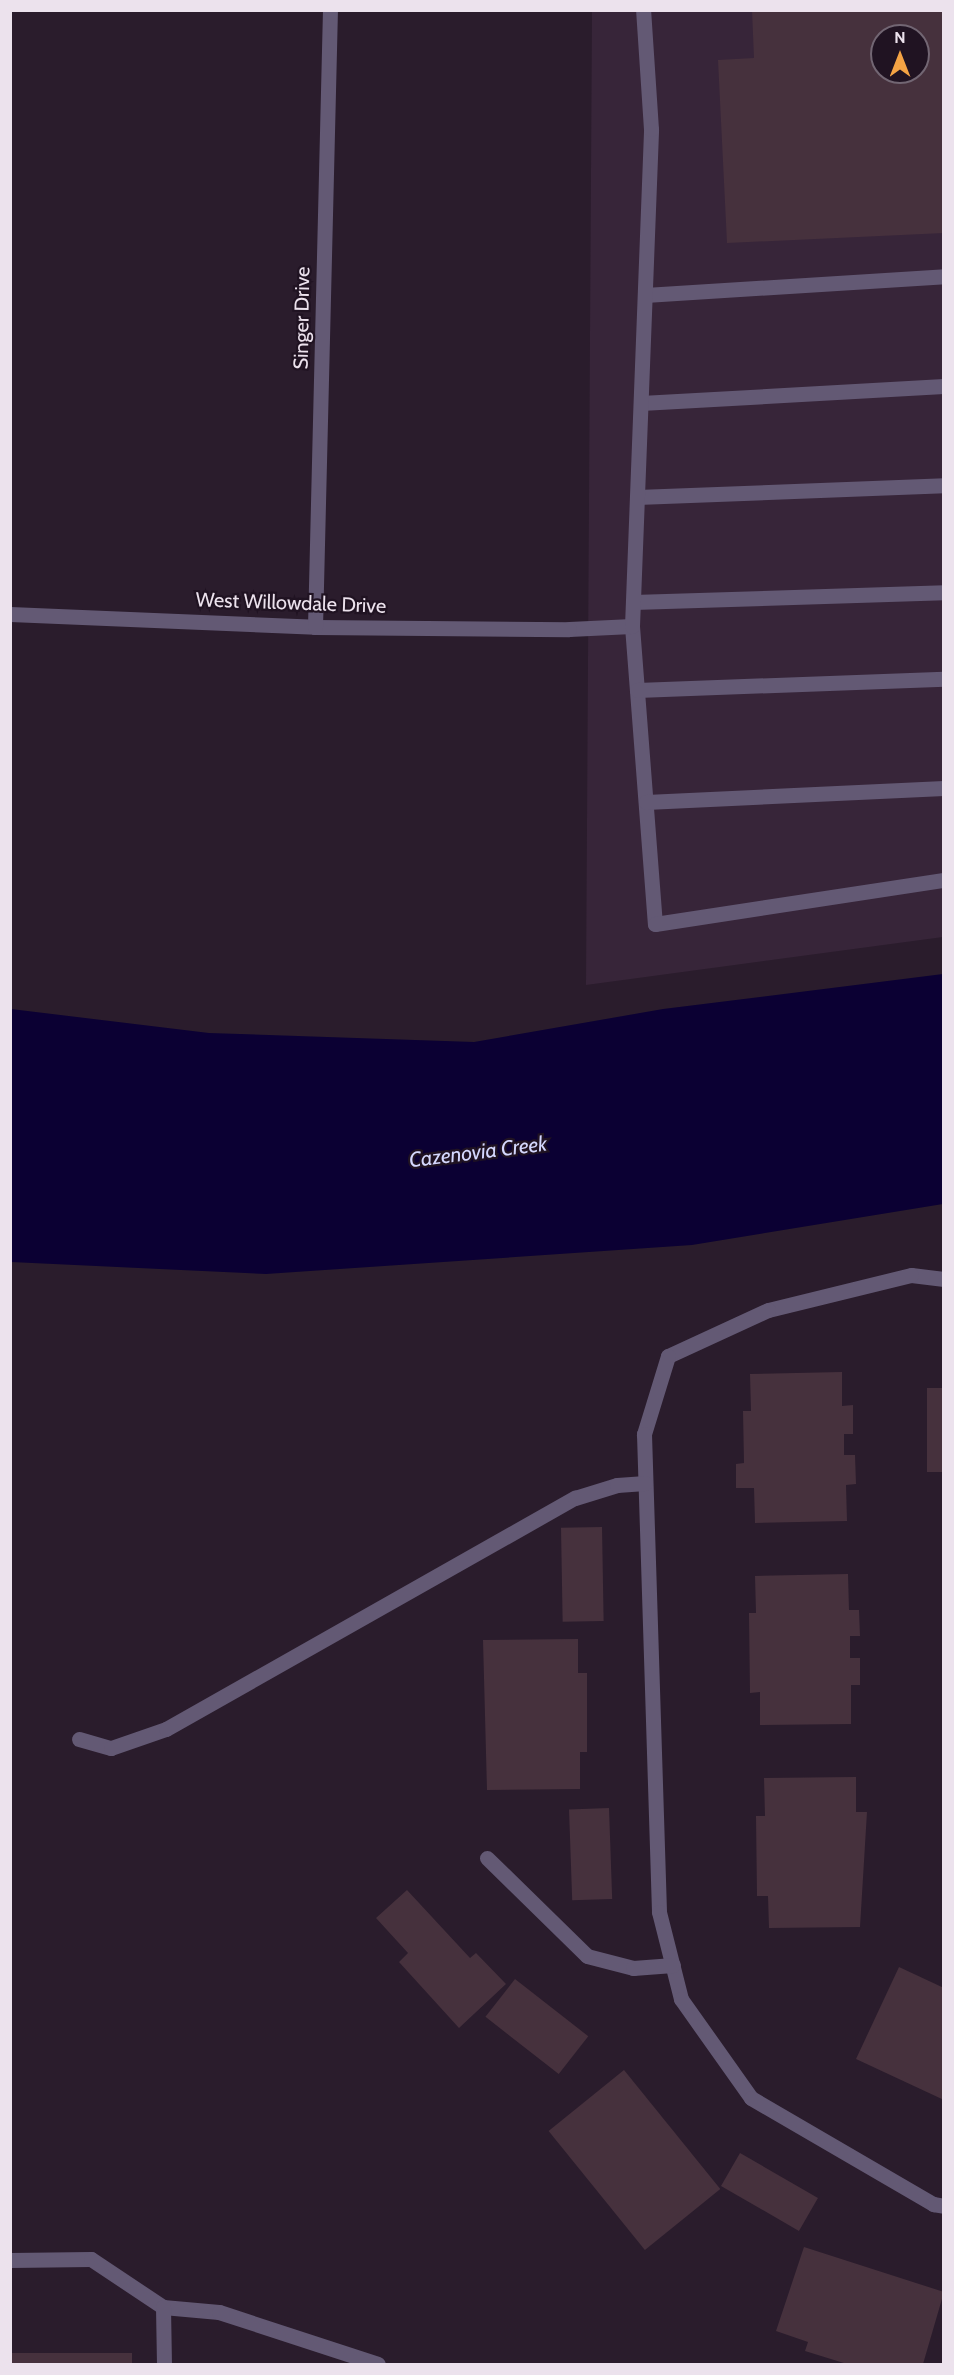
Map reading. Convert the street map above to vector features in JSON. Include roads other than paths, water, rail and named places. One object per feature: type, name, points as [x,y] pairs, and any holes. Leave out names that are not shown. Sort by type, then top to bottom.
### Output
[{"type":"street","name":"Singer Drive","points":[[315,627],[330,10]]},
{"type":"street","points":[[644,10],[651,129],[632,626],[655,924],[944,880]]},
{"type":"street","points":[[645,296],[944,276]]},
{"type":"street","points":[[641,403],[944,386]]},
{"type":"street","points":[[637,497],[944,486]]},
{"type":"street","points":[[633,602],[944,592]]},
{"type":"street","name":"West Willowdale Drive","points":[[10,614],[315,627],[569,629],[632,626]]},
{"type":"street","points":[[637,690],[944,678]]},
{"type":"street","points":[[646,802],[944,788]]},
{"type":"street","points":[[944,1279],[911,1275],[768,1310],[668,1356],[644,1434],[659,1912],[681,1999],[751,2098],[933,2204],[944,2206]]},
{"type":"street","points":[[79,1739],[111,1748],[166,1729],[576,1498],[617,1485],[645,1483]]},
{"type":"street","points":[[487,1858],[587,1956],[633,1968],[673,1965]]},
{"type":"street","points":[[10,2260],[91,2259],[163,2307],[219,2312],[378,2364]]},
{"type":"street","points":[[163,2307],[164,2364]]},
{"type":"water","name":"Cazenovia Creek","points":[[943,974],[943,1204],[692,1245],[266,1274],[11,1262],[11,1009],[209,1033],[474,1042],[663,1009]]}]
